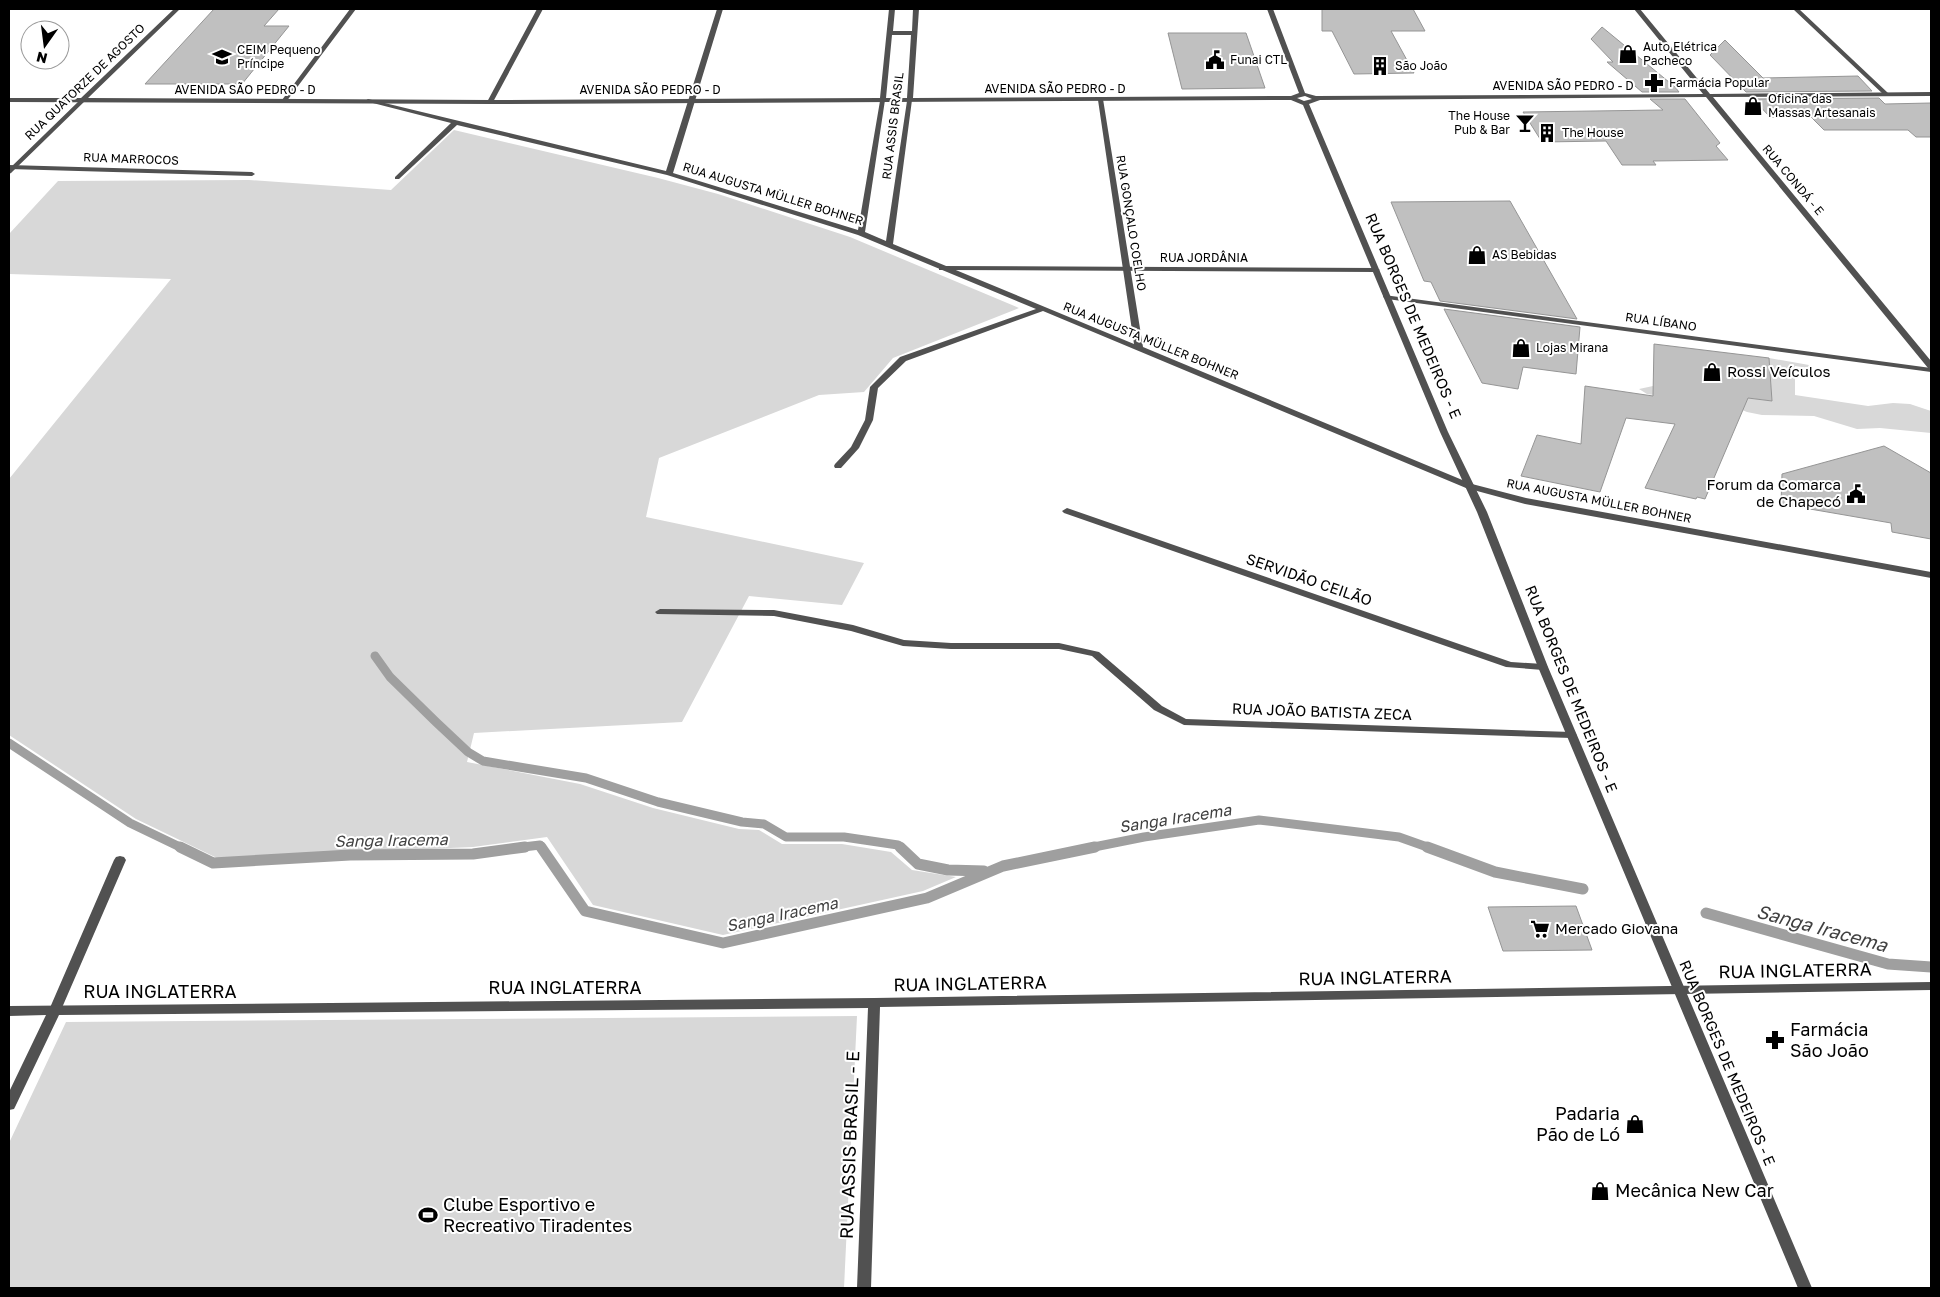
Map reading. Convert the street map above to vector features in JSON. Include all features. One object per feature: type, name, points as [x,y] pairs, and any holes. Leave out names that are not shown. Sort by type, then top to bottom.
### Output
[{"type":"street","name":"RUA QUATORZE DE AGOSTO","points":[[10,169],[177,9]]},
{"type":"street","points":[[284,101],[353,9]]},
{"type":"street","points":[[490,102],[540,9]]},
{"type":"street","points":[[669,174],[720,9]]},
{"type":"street","name":"RUA ASSIS BRASIL","points":[[861,233],[882,101],[892,9]]},
{"type":"street","name":"RUA ASSIS BRASIL","points":[[889,245],[910,101],[916,9]]},
{"type":"street","points":[[1270,9],[1302,95],[1292,98]]},
{"type":"street","name":"RUA CONDÁ - E","points":[[1637,9],[1931,366]]},
{"type":"street","points":[[1796,9],[1886,94]]},
{"type":"street","points":[[889,33],[914,33]]},
{"type":"street","name":"AVENIDA SÃO PEDRO - D","points":[[1302,95],[1316,98],[1931,94]]},
{"type":"street","name":"AVENIDA SÃO PEDRO - D","points":[[9,100],[490,102],[1292,98]]},
{"type":"street","points":[[1292,98],[1295,101],[1306,104],[1315,102],[1316,98]]},
{"type":"street","name":"RUA GONÇALO COELHO","points":[[1100,100],[1139,350]]},
{"type":"street","name":"RUA AUGUSTA MÜLLER BOHNER","points":[[368,101],[669,174],[861,233],[1469,486],[1525,502],[1931,574]]},
{"type":"street","name":"RUA BORGES DE MEDEIROS - E","points":[[1306,104],[1387,297],[1482,512],[1543,667],[1805,1288]]},
{"type":"street","points":[[397,178],[455,123]]},
{"type":"street","name":"RUA MARROCOS","points":[[10,169],[252,174]]},
{"type":"street","name":"RUA JORDÂNIA","points":[[942,268],[1376,270]]},
{"type":"street","name":"RUA LÍBANO","points":[[1387,297],[1931,370]]},
{"type":"street","points":[[838,466],[855,448],[869,420],[874,387],[903,359],[1042,309]]},
{"type":"street","name":"SERVIDÃO CEILÃO","points":[[1067,511],[1510,665],[1543,667]]},
{"type":"street","name":"RUA JOÃO BATISTA ZECA","points":[[660,612],[774,613],[853,628],[904,643],[951,646],[1059,646],[1095,654],[1158,708],[1184,722],[1572,735]]},
{"type":"street","points":[[9,1105],[55,1010],[120,860]]},
{"type":"street","name":"RUA INGLATERRA","points":[[9,1010],[874,1003],[1931,986]]},
{"type":"street","name":"RUA ASSIS BRASIL - E","points":[[864,1288],[874,1003]]},
{"type":"shaded area","points":[[454,130],[718,194],[850,237],[1019,308],[893,358],[864,392],[819,395],[659,458],[646,517],[864,563],[842,605],[749,596],[682,722],[474,733],[467,762],[580,784],[653,808],[739,829],[759,830],[782,844],[842,844],[891,852],[912,870],[956,877],[923,891],[723,935],[593,905],[547,837],[473,847],[217,858],[136,819],[9,735],[9,479],[171,279],[9,274],[9,234],[58,181],[249,180],[391,190]]},
{"type":"shaded area","points":[[1769,358],[1809,365],[1809,368],[1795,366],[1795,395],[1868,406],[1893,403],[1910,404],[1931,411],[1931,433],[1880,428],[1857,429],[1814,416],[1762,415],[1735,407],[1647,394],[1639,389],[1653,386],[1772,401]]},
{"type":"shaded area","name":"Clube Esportivo e Recreativo Tiradentes","points":[[857,1016],[844,1288],[9,1288],[9,1143],[66,1022]]},
{"type":"building","points":[[214,9],[279,9],[264,26],[289,26],[242,84],[145,84]]},
{"type":"building","points":[[1322,9],[1413,9],[1425,31],[1391,31],[1414,73],[1354,74],[1332,31],[1322,31]]},
{"type":"building","points":[[1602,27],[1679,92],[1642,92],[1607,62],[1613,62],[1591,39]]},
{"type":"building","name":"Funai CTL","points":[[1168,33],[1246,33],[1265,88],[1182,89]]},
{"type":"building","points":[[1725,40],[1763,78],[1858,76],[1872,91],[1746,92],[1710,55]]},
{"type":"building","points":[[1879,98],[1885,104],[1931,103],[1931,137],[1916,137],[1908,130],[1824,130],[1811,117],[1770,117],[1753,99]]},
{"type":"building","points":[[1650,99],[1685,99],[1720,143],[1716,146],[1728,160],[1653,161],[1656,165],[1622,165],[1606,141],[1542,142],[1523,112],[1663,110]]},
{"type":"building","name":"AS Bebidas","points":[[1510,201],[1577,319],[1440,301],[1431,282],[1424,281],[1391,202]]},
{"type":"building","name":"Lojas Mirana","points":[[1444,309],[1580,327],[1576,374],[1523,367],[1518,389],[1482,383]]},
{"type":"building","points":[[1654,344],[1769,358],[1772,401],[1748,398],[1705,499],[1697,497],[1696,499],[1645,488],[1675,424],[1626,418],[1600,492],[1521,476],[1537,435],[1581,444],[1585,386],[1653,396]]},
{"type":"building","name":"Forum da Comarca de Chapecó","points":[[1884,446],[1931,473],[1931,539],[1892,532],[1891,523],[1781,504],[1782,474]]},
{"type":"building","name":"Mercado Giovana","points":[[1576,906],[1592,950],[1503,951],[1488,907]]},
{"type":"waterway","points":[[375,656],[390,677],[436,722],[468,752],[483,761],[586,778],[658,802],[742,822],[764,824],[786,837],[844,837],[898,845],[900,847]]},
{"type":"waterway","name":"Sanga Iracema","points":[[9,743],[130,823],[182,848]]},
{"type":"waterway","name":"Sanga Iracema","points":[[1089,848],[1144,837],[1259,820],[1399,837],[1430,848]]},
{"type":"waterway","name":"Sanga Iracema","points":[[515,848],[540,845],[542,848]]},
{"type":"waterway","name":"Sanga Iracema","points":[[180,847],[213,863],[350,855],[473,854],[525,847]]},
{"type":"waterway","name":"Sanga Iracema","points":[[541,847],[585,911],[723,943],[927,898],[1003,866],[1095,847]]},
{"type":"waterway","points":[[900,847],[918,864],[948,870],[984,871]]},
{"type":"waterway","name":"Sanga Iracema","points":[[1427,847],[1495,872],[1583,889]]},
{"type":"waterway","name":"Sanga Iracema","points":[[1706,913],[1888,964],[1931,967]]},
{"type":"place","name":"Auto Elétrica Pacheco","points":[[1628,54]]},
{"type":"place","name":"CEIM Pequeno Príncipe","points":[[222,57]]},
{"type":"place","name":"Funai CTL","points":[[1215,60]]},
{"type":"place","name":"São João","points":[[1380,66]]},
{"type":"place","name":"Farmácia Popular","points":[[1654,83]]},
{"type":"place","name":"Oficina das Massas Artesanais","points":[[1753,106]]},
{"type":"place","name":"The House Pub & Bar","points":[[1525,123]]},
{"type":"place","name":"The House","points":[[1547,133]]},
{"type":"place","name":"AS Bebidas","points":[[1477,255]]},
{"type":"place","name":"Lojas Mirana","points":[[1521,348]]},
{"type":"place","name":"Rossi Veículos","points":[[1712,372]]},
{"type":"place","name":"Forum da Comarca de Chapecó","points":[[1856,494]]},
{"type":"place","name":"Mercado Giovana","points":[[1540,929]]},
{"type":"place","name":"Farmácia São João","points":[[1775,1040]]},
{"type":"place","name":"Padaria Pão de Ló","points":[[1635,1124]]},
{"type":"place","name":"Mecânica New Car","points":[[1600,1191]]},
{"type":"place","name":"Clube Esportivo e Recreativo Tiradentes","points":[[428,1215]]}]
